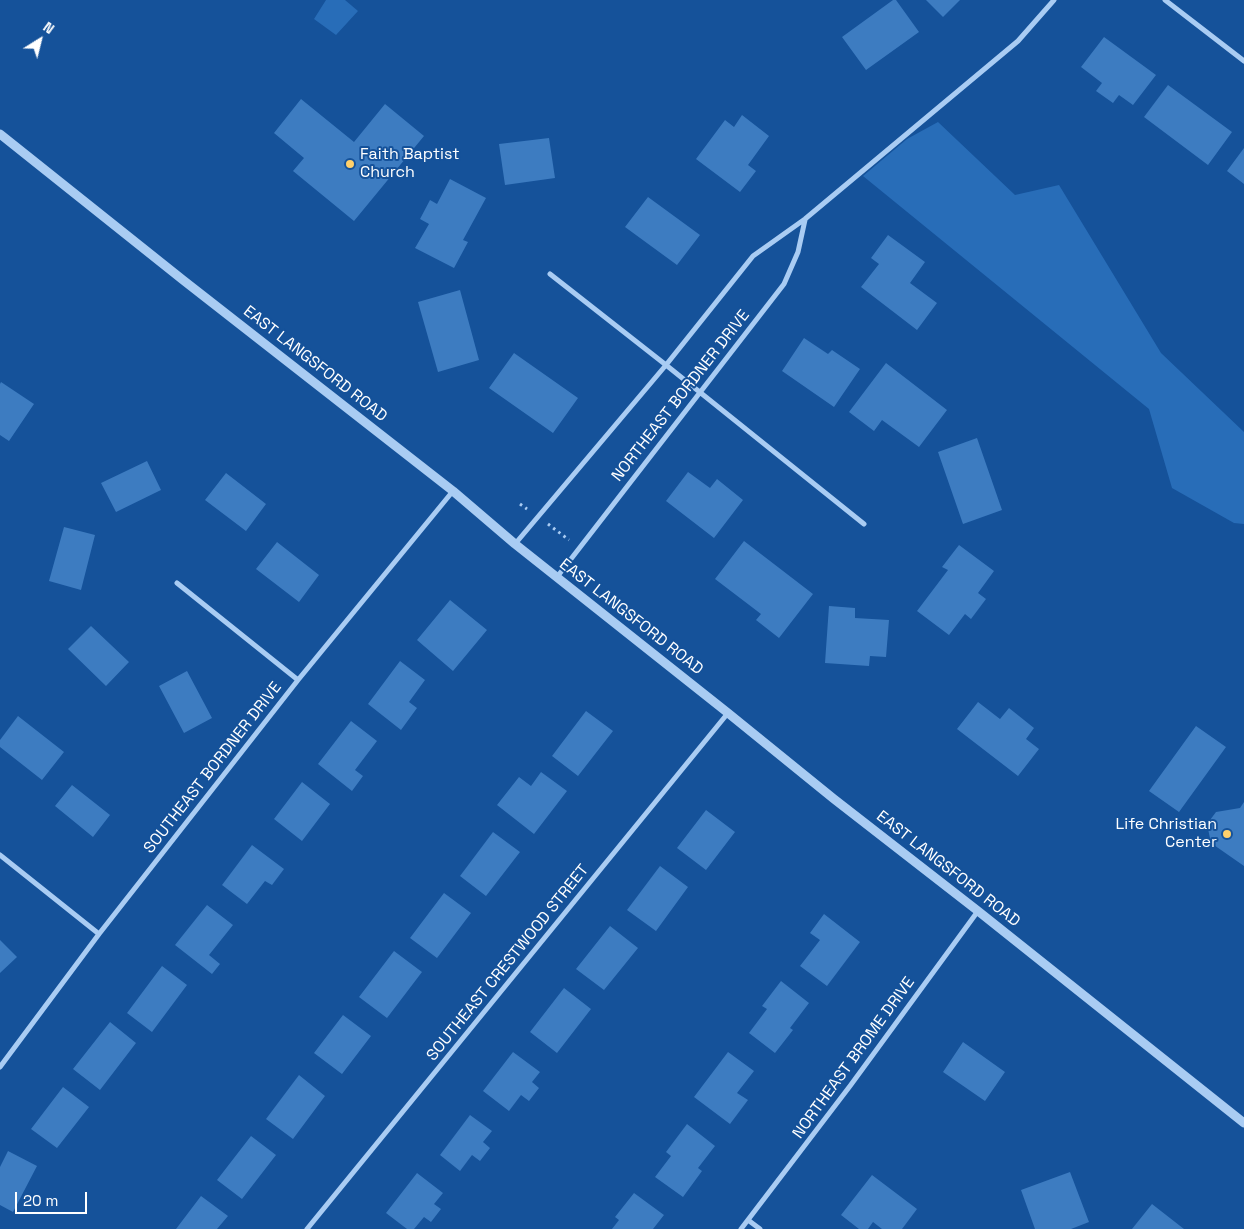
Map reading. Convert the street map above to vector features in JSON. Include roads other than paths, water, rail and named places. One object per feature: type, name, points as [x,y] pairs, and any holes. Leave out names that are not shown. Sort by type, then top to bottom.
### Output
[{"type":"street","name":"NORTHEAST BORDNER DRIVE","points":[[515,544],[666,365],[753,256],[805,219],[1018,42],[1054,0]]},
{"type":"street","points":[[1165,0],[1244,61]]},
{"type":"street","name":"EAST LANGSFORD ROAD","points":[[0,134],[453,491],[515,544],[1244,1123]]},
{"type":"street","name":"NORTHEAST BORDNER DRIVE","points":[[557,577],[784,284],[798,252],[805,219]]},
{"type":"street","points":[[550,274],[864,524]]},
{"type":"street","name":"SOUTHEAST BORDNER DRIVE","points":[[0,1067],[99,934],[298,680],[453,491]]},
{"type":"street","points":[[177,583],[298,680]]},
{"type":"street","name":"SOUTHEAST CRESTWOOD STREET","points":[[307,1229],[728,713]]},
{"type":"street","points":[[0,855],[99,934]]},
{"type":"street","name":"NORTHEAST BROME DRIVE","points":[[741,1229],[850,1086],[978,911]]},
{"type":"street","points":[[748,1220],[760,1229]]},
{"type":"place","name":"Faith Baptist Church","points":[[350,164]]},
{"type":"place","name":"Life Christian Center","points":[[1227,834]]}]
